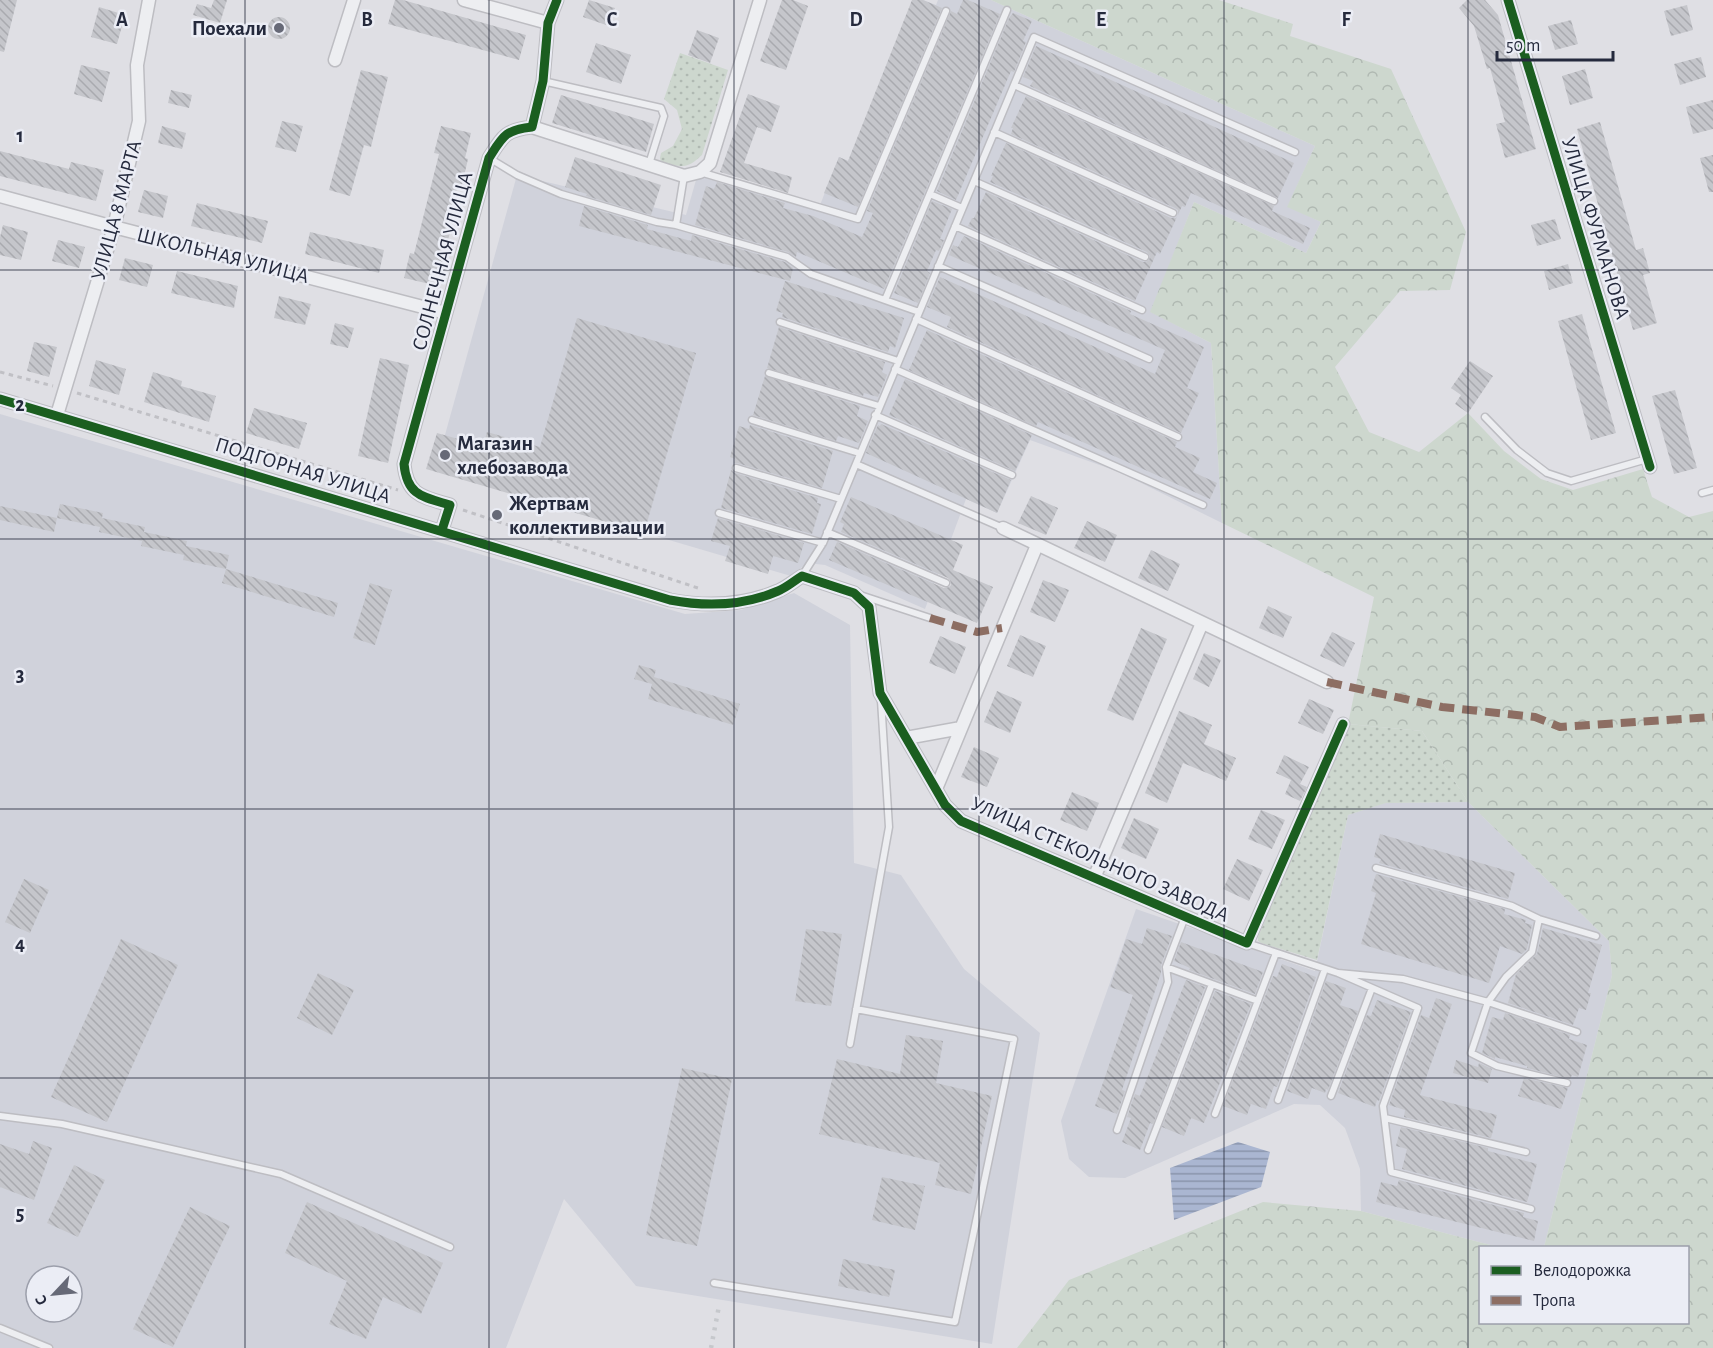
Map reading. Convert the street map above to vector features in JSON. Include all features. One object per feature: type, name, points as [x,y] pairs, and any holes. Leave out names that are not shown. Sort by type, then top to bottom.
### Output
[{"type":"street","name":"УЛИЦА 8 МАРТА","points":[[57,415],[114,227],[139,121],[137,65],[149,0]]},
{"type":"street","points":[[336,60],[354,0]]},
{"type":"street","points":[[465,0],[548,23]]},
{"type":"street","points":[[557,0],[548,23],[543,81],[532,127],[684,176],[700,172],[710,163],[760,0]]},
{"type":"street","name":"УЛИЦА ФУРМАНОВА","points":[[1508,0],[1649,463]]},
{"type":"street","name":"СОЛНЕЧНАЯ УЛИЦА","points":[[450,506],[423,497],[412,488],[405,478],[404,464],[489,158],[502,137],[516,129],[532,127]]},
{"type":"street","name":"ШКОЛЬНАЯ УЛИЦА","points":[[0,196],[446,312]]},
{"type":"street","name":"ПОДГОРНАЯ УЛИЦА","points":[[0,399],[670,600],[713,606],[742,602],[778,591],[802,576]]},
{"type":"street","points":[[442,530],[450,506]]},
{"type":"street","points":[[1003,528],[1327,682]]},
{"type":"street","points":[[936,789],[1037,545]]},
{"type":"street","points":[[802,576],[854,593]]},
{"type":"street","name":"УЛИЦА СТЕКОЛЬНОГО ЗАВОДА","points":[[854,593],[869,608],[880,693],[945,805],[961,821],[1247,943]]},
{"type":"street","points":[[1094,878],[1202,623]]},
{"type":"street","points":[[1247,943],[1343,724]]},
{"type":"street","points":[[906,738],[961,729]]},
{"type":"lane","points":[[885,300],[1007,10]]},
{"type":"lane","points":[[700,172],[858,219],[946,11]]},
{"type":"lane","points":[[802,576],[823,543],[1034,37],[1295,152]]},
{"type":"lane","points":[[543,81],[661,108],[664,116],[649,164]]},
{"type":"lane","points":[[1014,84],[1274,201]]},
{"type":"lane","points":[[994,132],[1173,213]]},
{"type":"lane","points":[[489,158],[517,175],[561,194],[787,257],[811,274],[919,312]]},
{"type":"lane","points":[[676,225],[684,176]]},
{"type":"lane","points":[[974,181],[1145,257]]},
{"type":"lane","points":[[930,194],[962,208]]},
{"type":"lane","points":[[955,226],[1142,310]]},
{"type":"lane","points":[[938,266],[1149,359]]},
{"type":"lane","points":[[916,319],[1178,437]]},
{"type":"lane","points":[[780,321],[898,361]]},
{"type":"lane","points":[[895,369],[1203,505]]},
{"type":"lane","points":[[769,373],[879,406]]},
{"type":"lane","points":[[875,415],[1012,474]]},
{"type":"lane","points":[[1485,417],[1517,450],[1547,473],[1571,481],[1649,463]]},
{"type":"lane","points":[[752,420],[860,453]]},
{"type":"lane","points":[[856,464],[1003,528]]},
{"type":"lane","points":[[736,468],[841,499]]},
{"type":"lane","points":[[1702,493],[1713,490]]},
{"type":"lane","points":[[719,513],[823,543]]},
{"type":"lane","points":[[827,532],[946,583]]},
{"type":"lane","points":[[854,593],[930,618]]},
{"type":"lane","points":[[850,1044],[890,827],[880,693]]},
{"type":"lane","points":[[1376,868],[1512,906],[1539,919],[1596,936]]},
{"type":"lane","points":[[1117,1130],[1168,982],[1166,967],[1185,917]]},
{"type":"lane","points":[[1539,919],[1532,952],[1506,977],[1488,1002],[1471,1053],[1497,1066],[1567,1083]]},
{"type":"lane","points":[[1247,943],[1338,973],[1418,1008],[1383,1106],[1391,1172],[1530,1209]]},
{"type":"lane","points":[[1215,1114],[1276,953]]},
{"type":"lane","points":[[1166,967],[1258,1001]]},
{"type":"lane","points":[[1278,1100],[1325,969]]},
{"type":"lane","points":[[1338,973],[1403,979],[1488,1002],[1577,1032]]},
{"type":"lane","points":[[1148,1150],[1212,984]]},
{"type":"lane","points":[[1331,1096],[1372,988]]},
{"type":"lane","points":[[714,1283],[955,1322],[1014,1039],[856,1009]]},
{"type":"lane","points":[[0,1116],[62,1124],[282,1174],[450,1246]]},
{"type":"lane","points":[[1385,1118],[1526,1152]]},
{"type":"lane","points":[[0,1328],[50,1348]]},
{"type":"path","points":[[0,372],[64,389],[400,491]]},
{"type":"path","points":[[450,506],[709,591]]},
{"type":"shaded area","points":[[923,0],[936,5],[938,0],[991,0],[1315,146],[1288,206],[1321,222],[1306,253],[1194,202],[1151,312],[1211,343],[1222,523],[1119,472],[1030,440],[997,513],[966,499],[925,609],[825,565],[807,563],[791,576],[435,471],[517,175],[686,215],[696,180],[714,172],[820,205],[839,157],[848,161]]},
{"type":"shaded area","points":[[0,414],[685,614],[741,610],[794,593],[850,625],[854,863],[901,875],[964,969],[1040,1033],[992,1344],[636,1286],[564,1199],[506,1348],[0,1348]]},
{"type":"shaded area","points":[[1468,802],[1609,941],[1612,975],[1544,1246],[1494,1246],[1361,1211],[1360,1169],[1345,1128],[1320,1105],[1294,1104],[1125,1178],[1089,1177],[1069,1159],[1061,1121],[1136,909],[1315,971],[1348,815],[1385,803]]},
{"type":"green space","points":[[991,0],[1219,0],[1293,24],[1290,36],[1391,69],[1466,232],[1450,290],[1400,291],[1335,367],[1369,432],[1419,452],[1468,413],[1504,451],[1541,479],[1573,490],[1643,469],[1652,497],[1689,517],[1713,511],[1713,1348],[1017,1348],[1069,1280],[1263,1202],[1361,1211],[1494,1246],[1479,1246],[1479,1324],[1689,1324],[1689,1246],[1544,1246],[1612,975],[1609,941],[1468,802],[1422,731],[1348,724],[1374,597],[1222,523],[1211,343],[1150,312],[1194,202],[1306,253],[1321,222],[1287,207],[1315,146]]},
{"type":"green space","points":[[680,53],[728,70],[702,155],[692,163],[683,166],[661,162],[660,158],[661,153],[673,146],[682,129],[677,110],[664,99]]},
{"type":"green space","points":[[1348,724],[1422,731],[1468,802],[1386,803],[1348,815],[1317,960],[1261,943],[1258,937]]},
{"type":"water","points":[[1238,1142],[1270,1152],[1261,1187],[1174,1220],[1170,1168]]},
{"type":"building","points":[[0,0],[17,0],[4,52],[0,51]]},
{"type":"building","points":[[214,0],[227,0],[220,23],[193,15],[197,4],[211,8]]},
{"type":"building","points":[[395,0],[403,0],[526,35],[519,60],[388,24]]},
{"type":"building","points":[[589,0],[615,8],[609,26],[583,17]]},
{"type":"building","points":[[782,0],[793,0],[808,6],[786,70],[760,61]]},
{"type":"building","points":[[912,0],[923,0],[942,8],[858,207],[824,193],[839,157],[848,161]]},
{"type":"building","points":[[963,0],[1000,14],[884,289],[797,252],[796,257],[788,252],[695,225],[706,186],[714,189],[717,182],[785,203],[783,208],[813,216],[862,237],[873,213],[867,211],[951,11],[957,14]]},
{"type":"building","points":[[1467,0],[1485,0],[1498,15],[1536,149],[1505,158],[1496,124],[1505,122],[1490,68],[1487,69],[1474,26],[1459,8]]},
{"type":"building","points":[[1687,5],[1693,30],[1671,36],[1664,11]]},
{"type":"building","points":[[99,7],[125,15],[117,44],[91,37]]},
{"type":"building","points":[[1013,13],[1032,21],[1023,41],[1026,42],[1014,72],[1011,71],[956,200],[937,191]]},
{"type":"building","points":[[275,17],[283,17],[290,24],[290,32],[283,39],[275,39],[268,32],[268,24]]},
{"type":"building","points":[[1571,20],[1578,44],[1555,50],[1548,26]]},
{"type":"building","points":[[697,30],[719,38],[710,63],[688,55]]},
{"type":"building","points":[[596,43],[631,55],[621,84],[586,72]]},
{"type":"building","points":[[1036,46],[1294,163],[1278,198],[1030,86],[1033,81],[1023,77]]},
{"type":"building","points":[[1701,57],[1706,77],[1680,85],[1674,64]]},
{"type":"building","points":[[81,65],[110,72],[102,102],[74,94]]},
{"type":"building","points":[[1585,69],[1593,98],[1570,105],[1562,76]]},
{"type":"building","points":[[361,70],[388,77],[371,147],[364,145],[350,196],[329,190]]},
{"type":"building","points":[[171,90],[192,95],[189,108],[168,103]]},
{"type":"building","points":[[748,94],[780,106],[771,132],[757,127],[744,163],[792,177],[788,193],[720,172]]},
{"type":"building","points":[[561,95],[654,124],[646,152],[552,123]]},
{"type":"building","points":[[1026,96],[1274,206],[1272,211],[1310,228],[1303,244],[1191,193],[1185,207],[1182,206],[1178,215],[1178,210],[1175,208],[1011,134],[1013,128],[1011,128]]},
{"type":"building","points":[[1713,100],[1713,129],[1693,134],[1686,107]]},
{"type":"building","points":[[282,121],[303,126],[296,152],[275,147]]},
{"type":"building","points":[[1600,122],[1636,250],[1643,248],[1650,273],[1643,275],[1657,323],[1633,330],[1577,129]]},
{"type":"building","points":[[162,126],[186,133],[182,149],[158,143]]},
{"type":"building","points":[[441,126],[471,133],[461,189],[457,188],[442,266],[439,265],[434,285],[404,278],[410,253],[414,254],[439,154],[434,153]]},
{"type":"building","points":[[1006,143],[1171,218],[1178,216],[1160,254],[1157,252],[1135,301],[968,226],[986,192],[1143,262],[1149,260],[1150,256],[1147,252],[990,182]]},
{"type":"building","points":[[0,151],[69,169],[71,162],[104,170],[96,201],[0,176]]},
{"type":"building","points":[[1713,155],[1713,192],[1709,192],[1700,158]]},
{"type":"building","points":[[575,157],[661,185],[651,215],[586,196],[587,194],[565,187]]},
{"type":"building","points":[[144,190],[168,196],[163,218],[138,212]]},
{"type":"building","points":[[932,201],[952,209],[940,239],[944,240],[939,251],[936,250],[927,271],[930,273],[918,303],[894,293]]},
{"type":"building","points":[[197,203],[268,221],[262,243],[191,226]]},
{"type":"building","points":[[584,206],[648,225],[647,229],[691,241],[692,235],[785,262],[793,268],[790,281],[579,226]]},
{"type":"building","points":[[1555,219],[1561,239],[1537,246],[1531,225]]},
{"type":"building","points":[[3,225],[28,232],[21,260],[0,255]]},
{"type":"building","points":[[310,232],[384,250],[379,273],[305,254]]},
{"type":"building","points":[[964,236],[1131,311],[1130,314],[1204,347],[1187,388],[1199,393],[1181,433],[947,327],[951,317],[927,307],[940,277],[1155,374],[1165,350],[949,255],[953,245],[958,247]]},
{"type":"building","points":[[58,240],[85,247],[79,268],[52,261]]},
{"type":"building","points":[[125,258],[153,265],[147,287],[119,280]]},
{"type":"building","points":[[1568,264],[1573,283],[1549,290],[1544,271]]},
{"type":"building","points":[[177,271],[238,286],[234,308],[171,293]]},
{"type":"building","points":[[785,281],[904,318],[895,348],[890,346],[888,352],[782,317],[783,313],[776,311]]},
{"type":"building","points":[[279,296],[311,304],[305,325],[274,318]]},
{"type":"building","points":[[1582,314],[1616,433],[1591,440],[1558,321]]},
{"type":"building","points":[[577,318],[696,353],[644,533],[426,469],[437,433],[483,446],[487,432],[540,447]]},
{"type":"building","points":[[335,323],[354,328],[348,348],[330,344]]},
{"type":"building","points":[[779,327],[885,362],[882,372],[887,375],[878,397],[864,393],[863,396],[767,368]]},
{"type":"building","points":[[927,330],[1177,442],[1175,447],[1200,458],[1193,472],[1217,483],[1210,499],[1038,422],[1036,426],[909,370]]},
{"type":"building","points":[[34,342],[57,347],[49,377],[27,371]]},
{"type":"building","points":[[380,358],[409,365],[388,463],[358,456]]},
{"type":"building","points":[[96,360],[126,369],[119,395],[89,386]]},
{"type":"building","points":[[1470,361],[1493,376],[1468,413],[1455,404],[1461,395],[1451,388]]},
{"type":"building","points":[[153,372],[182,381],[181,386],[216,396],[209,422],[144,402]]},
{"type":"building","points":[[765,376],[860,406],[857,416],[868,421],[859,443],[838,436],[836,441],[753,415]]},
{"type":"building","points":[[905,379],[1032,435],[1015,471],[889,415]]},
{"type":"building","points":[[1675,390],[1697,468],[1674,474],[1652,396]]},
{"type":"building","points":[[254,408],[307,423],[299,449],[246,433]]},
{"type":"building","points":[[881,424],[1011,480],[997,513],[866,453],[878,425]]},
{"type":"building","points":[[750,425],[833,451],[822,488],[734,463],[735,459],[730,457],[739,426],[749,429]]},
{"type":"building","points":[[731,470],[818,498],[817,503],[821,504],[812,534],[721,508]]},
{"type":"building","points":[[1031,496],[1058,508],[1046,535],[1018,523]]},
{"type":"building","points":[[851,497],[963,545],[953,570],[993,587],[977,623],[829,560],[837,542],[944,588],[951,585],[948,578],[841,532],[844,524],[840,522]]},
{"type":"building","points":[[60,504],[103,513],[100,527],[57,518]]},
{"type":"building","points":[[0,506],[57,518],[54,532],[0,520]]},
{"type":"building","points":[[102,518],[145,527],[142,541],[99,532]]},
{"type":"building","points":[[718,518],[804,543],[798,563],[773,556],[768,574],[725,561],[730,546],[711,541]]},
{"type":"building","points":[[1087,521],[1117,535],[1105,562],[1074,548]]},
{"type":"building","points":[[144,532],[187,541],[186,546],[229,555],[226,569],[183,560],[184,555],[141,546]]},
{"type":"building","points":[[1151,550],[1180,564],[1168,591],[1138,578]]},
{"type":"building","points":[[226,569],[338,603],[334,617],[222,583]]},
{"type":"building","points":[[1043,580],[1069,590],[1055,622],[1030,612]]},
{"type":"building","points":[[370,583],[392,590],[375,645],[353,638]]},
{"type":"building","points":[[1268,606],[1292,617],[1283,638],[1259,628]]},
{"type":"building","points":[[1141,628],[1167,639],[1133,721],[1107,710]]},
{"type":"building","points":[[1332,632],[1355,643],[1344,667],[1320,656]]},
{"type":"building","points":[[1020,635],[1046,646],[1033,677],[1007,666]]},
{"type":"building","points":[[940,636],[966,647],[955,674],[929,663]]},
{"type":"building","points":[[1204,653],[1221,660],[1209,687],[1193,679]]},
{"type":"building","points":[[639,665],[656,670],[654,677],[740,704],[733,725],[648,699],[652,684],[634,679]]},
{"type":"building","points":[[997,691],[1022,702],[1010,733],[984,722]]},
{"type":"building","points":[[1309,699],[1334,710],[1323,734],[1298,723]]},
{"type":"building","points":[[1179,711],[1212,725],[1204,744],[1236,758],[1226,781],[1183,763],[1167,803],[1145,793]]},
{"type":"building","points":[[974,747],[999,758],[987,787],[961,777]]},
{"type":"building","points":[[1284,755],[1309,767],[1300,784],[1307,787],[1300,801],[1285,794],[1291,780],[1276,773]]},
{"type":"building","points":[[1072,792],[1099,803],[1087,831],[1060,820]]},
{"type":"building","points":[[1261,810],[1285,820],[1272,849],[1248,839]]},
{"type":"building","points":[[1134,818],[1159,829],[1146,859],[1121,848]]},
{"type":"building","points":[[1380,834],[1515,873],[1508,899],[1379,863],[1381,859],[1374,857]]},
{"type":"building","points":[[1237,859],[1263,870],[1249,901],[1223,889]]},
{"type":"building","points":[[1376,874],[1505,909],[1504,914],[1526,920],[1525,923],[1532,925],[1527,949],[1522,954],[1500,946],[1489,983],[1361,944],[1376,893],[1371,891]]},
{"type":"building","points":[[24,879],[49,890],[30,933],[5,922]]},
{"type":"building","points":[[1147,928],[1172,936],[1122,1090],[1125,1091],[1117,1114],[1095,1106],[1133,995],[1110,987],[1126,939],[1142,944]]},
{"type":"building","points":[[1543,928],[1602,945],[1588,993],[1591,993],[1586,1010],[1579,1008],[1573,1025],[1508,1003],[1516,974],[1537,954]]},
{"type":"building","points":[[806,929],[842,934],[831,1006],[795,1001]]},
{"type":"building","points":[[121,939],[178,965],[107,1122],[51,1097]]},
{"type":"building","points":[[1181,942],[1263,972],[1255,994],[1189,970],[1190,968],[1174,961]]},
{"type":"building","points":[[1282,964],[1316,977],[1277,1087],[1274,1086],[1266,1109],[1251,1104],[1247,1115],[1223,1106],[1273,976],[1277,977]]},
{"type":"building","points":[[318,973],[354,990],[332,1035],[297,1018]]},
{"type":"building","points":[[1186,980],[1205,987],[1153,1124],[1150,1123],[1140,1150],[1122,1142],[1131,1118],[1127,1117],[1135,1094],[1140,1096]]},
{"type":"building","points":[[1326,981],[1346,988],[1340,1005],[1358,1011],[1328,1090],[1326,1089],[1325,1093],[1312,1088],[1308,1099],[1287,1091]]},
{"type":"building","points":[[1215,991],[1251,1004],[1204,1123],[1191,1118],[1184,1136],[1162,1127]]},
{"type":"building","points":[[1436,998],[1452,1004],[1420,1095],[1497,1115],[1491,1138],[1404,1117],[1405,1110],[1389,1105],[1421,1015],[1429,1018]]},
{"type":"building","points":[[1377,1000],[1411,1012],[1375,1107],[1338,1093],[1367,1015],[1371,1016]]},
{"type":"building","points":[[1505,1013],[1570,1035],[1569,1039],[1587,1045],[1578,1077],[1572,1075],[1570,1079],[1495,1057],[1495,1059],[1482,1053],[1492,1017],[1503,1020]]},
{"type":"building","points":[[906,1035],[943,1041],[936,1083],[992,1096],[971,1194],[935,1185],[940,1163],[819,1134],[837,1059],[900,1074]]},
{"type":"building","points":[[1456,1060],[1478,1067],[1479,1063],[1492,1069],[1488,1083],[1453,1073]]},
{"type":"building","points":[[682,1068],[732,1079],[697,1246],[646,1235]]},
{"type":"building","points":[[1524,1078],[1568,1088],[1561,1109],[1518,1096]]},
{"type":"building","points":[[1401,1127],[1488,1148],[1488,1151],[1537,1164],[1527,1202],[1402,1169],[1407,1149],[1396,1146]]},
{"type":"building","points":[[33,1141],[52,1148],[34,1200],[0,1187],[0,1144],[29,1154]]},
{"type":"building","points":[[74,1165],[105,1180],[78,1237],[47,1223]]},
{"type":"building","points":[[882,1177],[925,1186],[915,1230],[872,1220]]},
{"type":"building","points":[[1399,1180],[1524,1213],[1523,1217],[1538,1221],[1534,1241],[1376,1202],[1381,1182],[1397,1186]]},
{"type":"building","points":[[307,1202],[443,1263],[421,1314],[383,1297],[366,1339],[329,1324],[347,1281],[285,1253]]},
{"type":"building","points":[[190,1207],[230,1226],[173,1347],[133,1329]]},
{"type":"building","points":[[843,1259],[895,1270],[889,1297],[838,1286]]},
{"type":"railway","points":[[711,1348],[719,1306]]},
{"type":"marked path","points":[[930,618],[977,632],[1002,628]]},
{"type":"marked path","points":[[1327,682],[1442,707],[1535,717],[1560,727],[1713,717]]},
{"type":"cycle path","points":[[442,530],[450,505],[418,494],[409,483],[404,464],[489,158],[510,132],[532,127],[543,81],[548,23],[557,0]]},
{"type":"cycle path","points":[[1508,0],[1650,467]]},
{"type":"cycle path","points":[[0,399],[670,600],[698,604],[725,604],[752,600],[778,591],[802,576],[854,593],[869,607],[880,693],[945,805],[961,821],[1247,943],[1343,724]]},
{"type":"place","name":"Поехали","points":[[279,28]]},
{"type":"place","name":"Магазин хлебозавода","points":[[445,455]]},
{"type":"place","name":"Жертвам коллективизации","points":[[497,515]]}]
